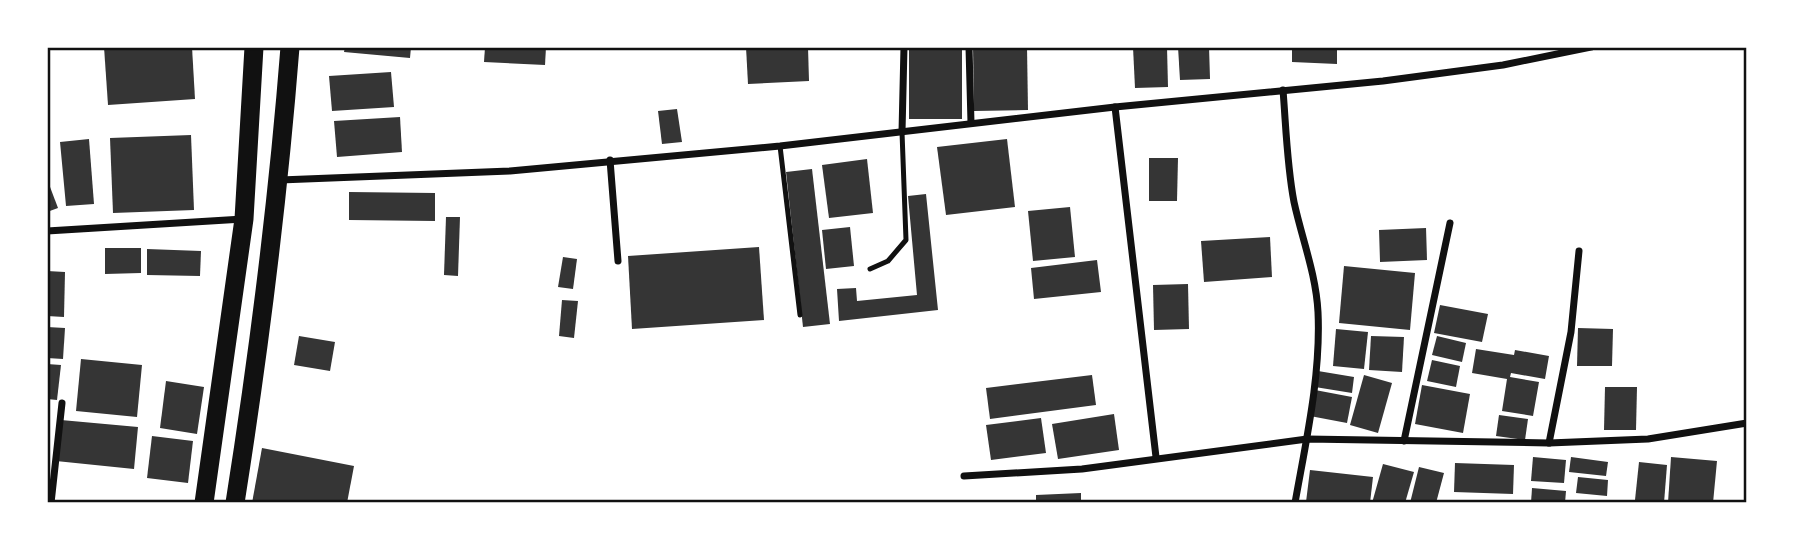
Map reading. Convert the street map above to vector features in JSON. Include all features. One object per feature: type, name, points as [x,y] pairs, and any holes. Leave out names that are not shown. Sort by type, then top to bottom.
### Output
[{"type":"highway","points":[[204,503],[244,219],[254,47]]},
{"type":"highway","points":[[235,503],[262,335],[280,180],[290,47]]},
{"type":"street","points":[[902,132],[904,47]]},
{"type":"street","points":[[969,47],[971,123]]},
{"type":"street","points":[[280,180],[510,171],[780,146],[1503,65],[1591,47]]},
{"type":"street","points":[[1283,90],[1294,202],[1312,270],[1318,310],[1318,347],[1307,439],[1295,503]]},
{"type":"street","points":[[1115,107],[1156,457]]},
{"type":"street","points":[[610,160],[618,261]]},
{"type":"street","points":[[47,231],[244,219]]},
{"type":"street","points":[[1404,441],[1450,223]]},
{"type":"street","points":[[1549,443],[1571,332],[1579,251]]},
{"type":"street","points":[[51,503],[62,403]]},
{"type":"street","points":[[964,475],[1082,469],[1156,457],[1307,439],[1549,443],[1648,439],[1747,423]]},
{"type":"lane","points":[[870,269],[888,261],[906,240],[902,132]]},
{"type":"lane","points":[[780,146],[800,315]]},
{"type":"building","points":[[104,47],[192,47],[195,99],[108,105]]},
{"type":"building","points":[[345,47],[411,47],[410,58],[344,52]]},
{"type":"building","points":[[485,47],[546,47],[545,65],[484,62]]},
{"type":"building","points":[[746,47],[808,47],[809,81],[748,84]]},
{"type":"building","points":[[909,47],[962,47],[962,119],[909,119]]},
{"type":"building","points":[[973,47],[1027,47],[1028,110],[974,111]]},
{"type":"building","points":[[1133,47],[1167,47],[1168,87],[1135,88]]},
{"type":"building","points":[[1178,47],[1209,47],[1210,79],[1180,80]]},
{"type":"building","points":[[1292,47],[1337,47],[1337,64],[1292,62]]},
{"type":"building","points":[[391,72],[394,107],[332,111],[329,76]]},
{"type":"building","points":[[677,109],[682,142],[662,144],[658,111]]},
{"type":"building","points":[[400,117],[402,152],[337,157],[334,121]]},
{"type":"building","points":[[191,135],[194,210],[113,213],[110,138]]},
{"type":"building","points":[[89,139],[94,204],[66,206],[60,142]]},
{"type":"building","points":[[1007,139],[1015,207],[946,215],[937,147]]},
{"type":"building","points":[[1149,158],[1178,158],[1177,201],[1149,201]]},
{"type":"building","points":[[867,159],[873,213],[829,218],[822,165]]},
{"type":"building","points":[[812,169],[830,324],[803,327],[786,172]]},
{"type":"building","points":[[47,179],[58,208],[47,212]]},
{"type":"building","points":[[349,192],[435,193],[435,221],[349,220]]},
{"type":"building","points":[[926,194],[938,310],[839,321],[837,289],[856,288],[857,301],[917,295],[908,196]]},
{"type":"building","points":[[1070,207],[1075,257],[1033,261],[1028,211]]},
{"type":"building","points":[[446,217],[460,217],[458,276],[444,275]]},
{"type":"building","points":[[850,227],[854,266],[826,269],[822,230]]},
{"type":"building","points":[[1426,228],[1427,260],[1380,262],[1379,230]]},
{"type":"building","points":[[1270,237],[1272,277],[1204,282],[1201,241]]},
{"type":"building","points":[[759,247],[764,320],[632,329],[628,256]]},
{"type":"building","points":[[105,248],[141,248],[141,273],[105,274]]},
{"type":"building","points":[[147,249],[201,251],[200,276],[147,275]]},
{"type":"building","points":[[563,257],[577,259],[573,289],[558,287]]},
{"type":"building","points":[[1097,260],[1101,292],[1034,299],[1031,268]]},
{"type":"building","points":[[1344,266],[1415,273],[1410,330],[1339,323]]},
{"type":"building","points":[[47,271],[65,272],[64,317],[47,316]]},
{"type":"building","points":[[1188,284],[1189,329],[1154,330],[1153,285]]},
{"type":"building","points":[[562,300],[578,301],[574,338],[559,336]]},
{"type":"building","points":[[1440,305],[1488,314],[1482,342],[1434,333]]},
{"type":"building","points":[[47,327],[65,328],[63,359],[47,358]]},
{"type":"building","points":[[1578,328],[1613,329],[1612,366],[1577,366]]},
{"type":"building","points":[[1336,329],[1368,332],[1364,369],[1333,366]]},
{"type":"building","points":[[299,336],[335,342],[330,371],[294,365]]},
{"type":"building","points":[[1371,336],[1404,337],[1402,372],[1369,370]]},
{"type":"building","points":[[1437,336],[1466,343],[1462,362],[1432,355]]},
{"type":"building","points":[[1476,349],[1514,355],[1515,350],[1549,356],[1545,379],[1511,373],[1510,377],[1539,382],[1533,416],[1502,411],[1507,379],[1472,373]]},
{"type":"building","points":[[81,359],[142,365],[137,417],[76,411]]},
{"type":"building","points":[[1432,360],[1460,366],[1456,387],[1427,381]]},
{"type":"building","points":[[47,364],[61,365],[57,400],[47,399]]},
{"type":"building","points":[[1318,371],[1354,377],[1352,393],[1315,387]]},
{"type":"building","points":[[1092,375],[1096,405],[990,419],[986,388]]},
{"type":"building","points":[[1364,375],[1392,383],[1378,433],[1350,425]]},
{"type":"building","points":[[166,381],[204,387],[197,434],[160,428]]},
{"type":"building","points":[[1422,385],[1470,394],[1463,433],[1415,424]]},
{"type":"building","points":[[1605,387],[1637,387],[1636,430],[1604,430]]},
{"type":"building","points":[[1315,390],[1352,397],[1347,423],[1310,416]]},
{"type":"building","points":[[1114,414],[1119,450],[1058,459],[1052,424]]},
{"type":"building","points":[[1499,415],[1528,419],[1525,440],[1496,436]]},
{"type":"building","points":[[1041,418],[1046,453],[991,460],[986,425]]},
{"type":"building","points":[[61,420],[138,427],[134,469],[56,461]]},
{"type":"building","points":[[152,436],[193,441],[188,483],[147,478]]},
{"type":"building","points":[[262,448],[354,466],[347,503],[252,503]]},
{"type":"building","points":[[1533,457],[1566,460],[1564,483],[1531,481]]},
{"type":"building","points":[[1571,457],[1608,462],[1606,476],[1569,472]]},
{"type":"building","points":[[1671,457],[1717,461],[1713,503],[1668,503]]},
{"type":"building","points":[[1639,462],[1667,465],[1664,503],[1635,500]]},
{"type":"building","points":[[1455,463],[1514,465],[1513,494],[1454,492]]},
{"type":"building","points":[[1383,464],[1414,472],[1405,503],[1372,503]]},
{"type":"building","points":[[1419,467],[1444,473],[1436,503],[1410,503]]},
{"type":"building","points":[[1310,470],[1373,477],[1370,503],[1306,502]]},
{"type":"building","points":[[1578,477],[1608,480],[1607,496],[1576,493]]},
{"type":"building","points":[[1532,488],[1566,491],[1565,503],[1531,503]]},
{"type":"building","points":[[1081,493],[1081,503],[1036,503],[1036,495]]}]
